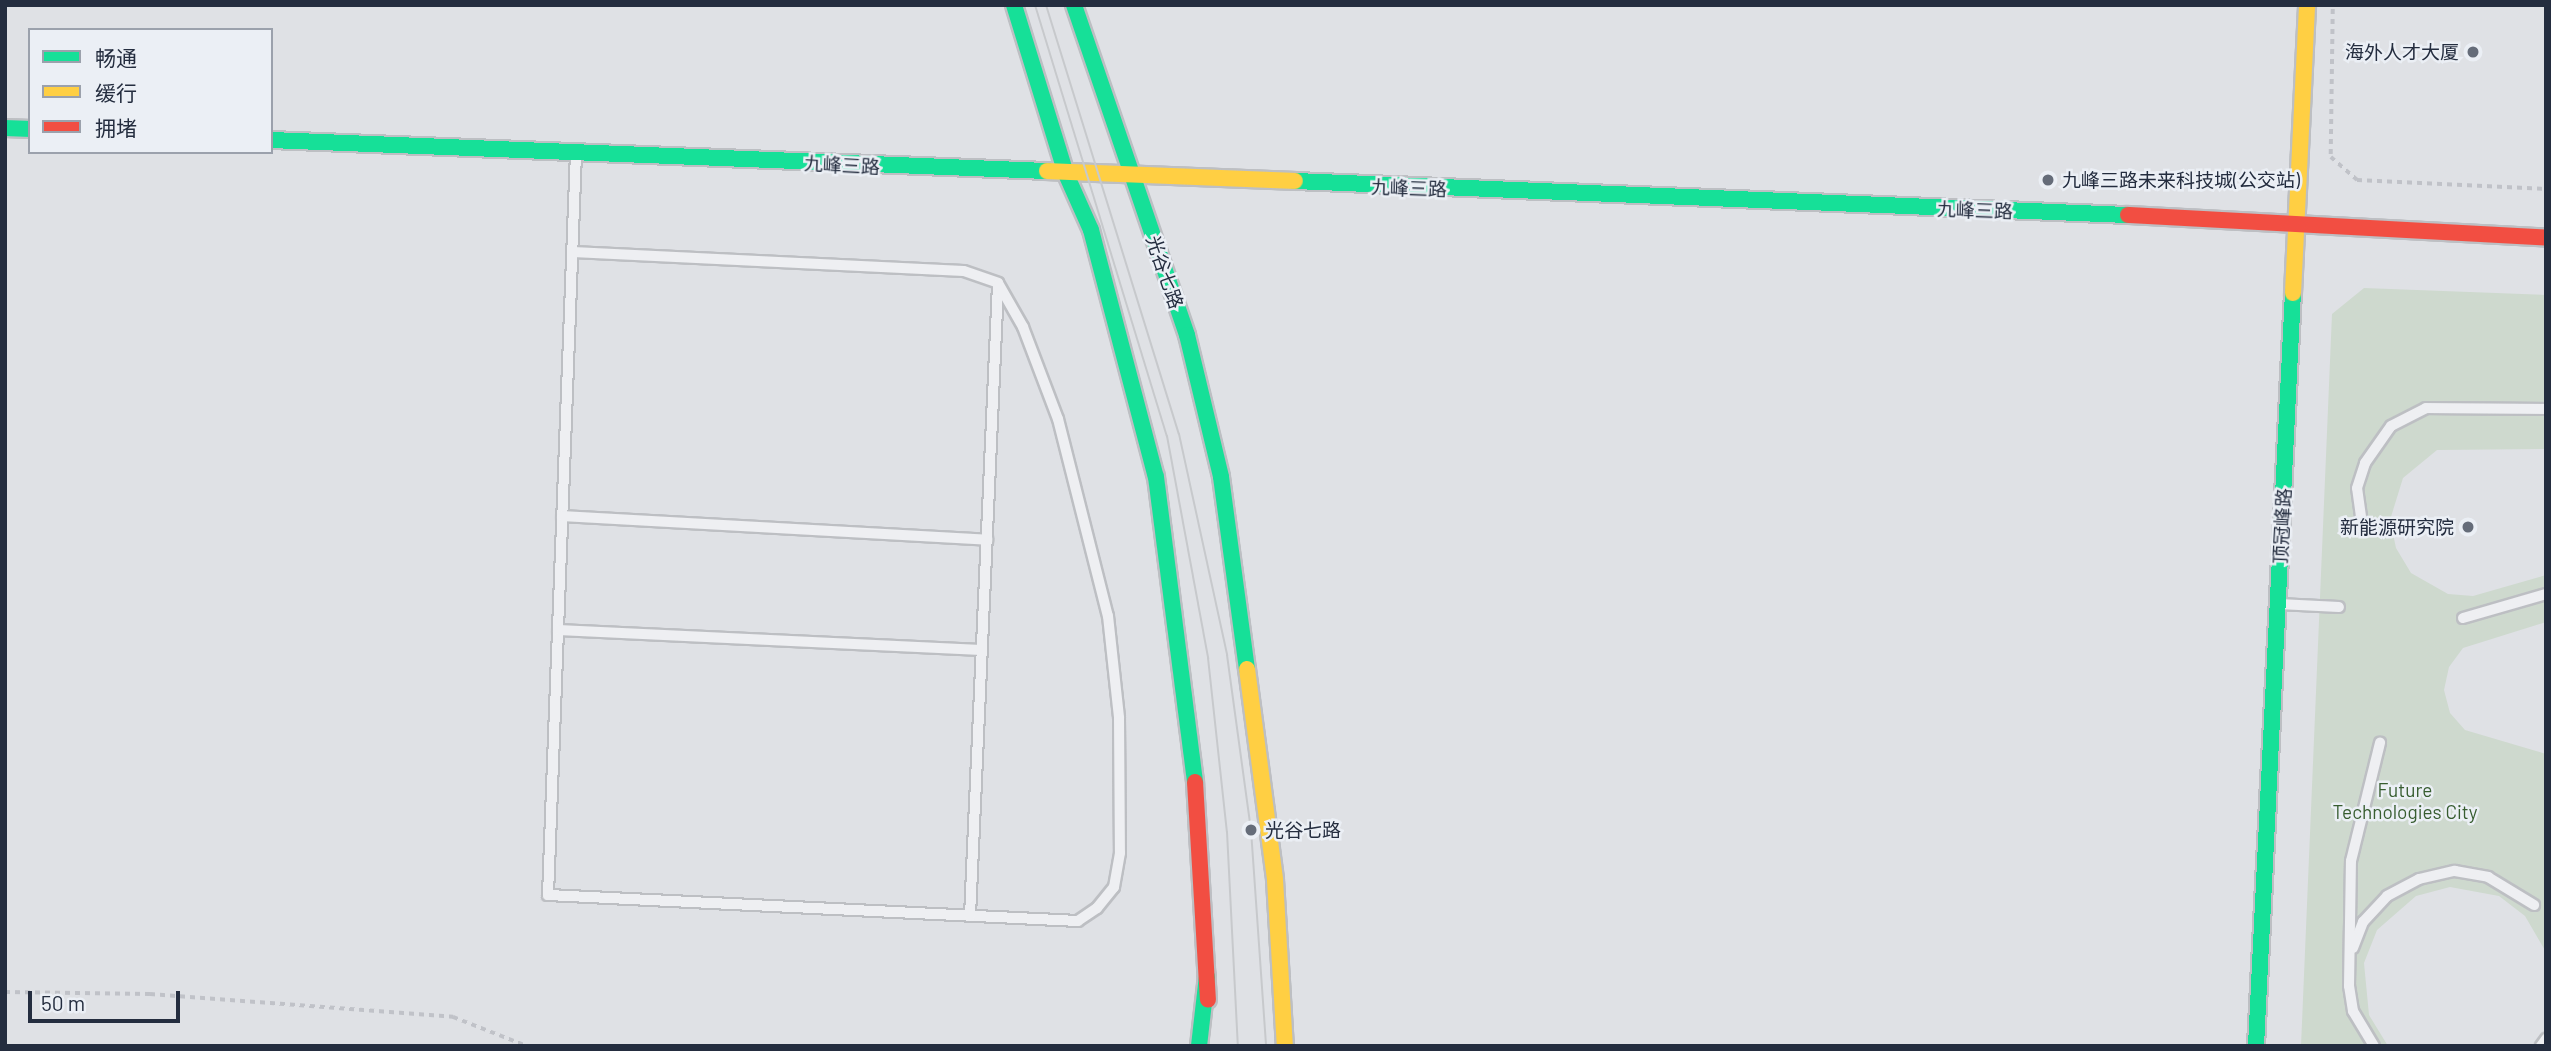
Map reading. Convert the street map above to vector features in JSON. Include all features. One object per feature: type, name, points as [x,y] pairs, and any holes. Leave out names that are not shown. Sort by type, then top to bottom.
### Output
[{"type":"street","points":[[1014,5],[1066,174],[1091,230],[1156,477],[1193,748],[1211,1046]]},
{"type":"street","name":"光谷七路","points":[[1074,5],[1187,335],[1221,477],[1275,880],[1285,1046]]},
{"type":"street","name":"顶冠峰路","points":[[2256,1046],[2307,5]]},
{"type":"street","points":[[5,128],[28,129]]},
{"type":"street","name":"九峰三路","points":[[273,140],[1131,177],[2296,222],[2546,238]]},
{"type":"street","points":[[1199,1046],[1207,976]]},
{"type":"lane","points":[[573,252],[964,271],[998,283],[1023,327],[1084,503],[1108,616],[1118,706],[1120,853],[1114,887],[1078,921],[548,895],[576,153]]},
{"type":"lane","points":[[970,916],[998,283]]},
{"type":"lane","points":[[2363,531],[2357,488],[2364,463],[2391,426],[2426,408],[2546,409]]},
{"type":"lane","points":[[562,516],[986,540]]},
{"type":"lane","points":[[2463,618],[2546,594]]},
{"type":"lane","points":[[2278,604],[2339,607]]},
{"type":"lane","points":[[558,631],[982,650]]},
{"type":"lane","points":[[2374,1046],[2353,1011],[2349,958],[2351,861],[2380,743]]},
{"type":"lane","points":[[2349,958],[2363,922],[2387,896],[2419,879],[2455,871],[2488,877],[2534,905]]},
{"type":"lane","points":[[2541,1046],[2546,1039]]},
{"type":"path","points":[[2333,5],[2330,157],[2348,173],[2357,180],[2546,189]]},
{"type":"path","points":[[5,992],[150,994],[453,1017],[527,1046]]},
{"type":"green space","name":"Future Technologies City","points":[[2364,288],[2546,295],[2546,449],[2437,450],[2403,478],[2390,520],[2396,548],[2411,573],[2448,594],[2473,596],[2546,575],[2546,622],[2463,648],[2449,667],[2444,690],[2450,713],[2465,730],[2546,754],[2546,952],[2525,916],[2499,896],[2450,887],[2416,896],[2377,930],[2364,963],[2369,1015],[2388,1046],[2301,1046],[2332,314]]},
{"type":"tram line","points":[[1035,5],[1167,436],[1208,658],[1227,832],[1238,1046]]},
{"type":"tram line","points":[[1046,5],[1179,434],[1227,655],[1251,830],[1266,1046]]},
{"type":"traffic: fast","points":[[1014,5],[1066,174],[1091,230],[1156,477],[1195,782]]},
{"type":"traffic: fast","points":[[1074,5],[1187,335],[1221,477],[1247,669]]},
{"type":"traffic: fast","points":[[5,128],[28,129]]},
{"type":"traffic: fast","points":[[273,140],[1047,171]]},
{"type":"traffic: fast","points":[[1295,181],[2128,215]]},
{"type":"traffic: fast","points":[[2256,1046],[2293,293]]},
{"type":"traffic: fast","points":[[1199,1046],[1207,976]]},
{"type":"traffic: slow","points":[[2293,293],[2307,5]]},
{"type":"traffic: slow","points":[[1047,171],[1295,181]]},
{"type":"traffic: slow","points":[[1247,669],[1275,880],[1285,1046]]},
{"type":"traffic: jam","points":[[2128,215],[2546,238]]},
{"type":"traffic: jam","points":[[1195,782],[1208,1000]]},
{"type":"place","name":"海外人才大厦","points":[[2473,52]]},
{"type":"place","name":"九峰三路未来科技城(公交站)","points":[[2048,180]]},
{"type":"place","name":"新能源研究院","points":[[2468,527]]},
{"type":"place","name":"光谷七路","points":[[1251,830]]}]
